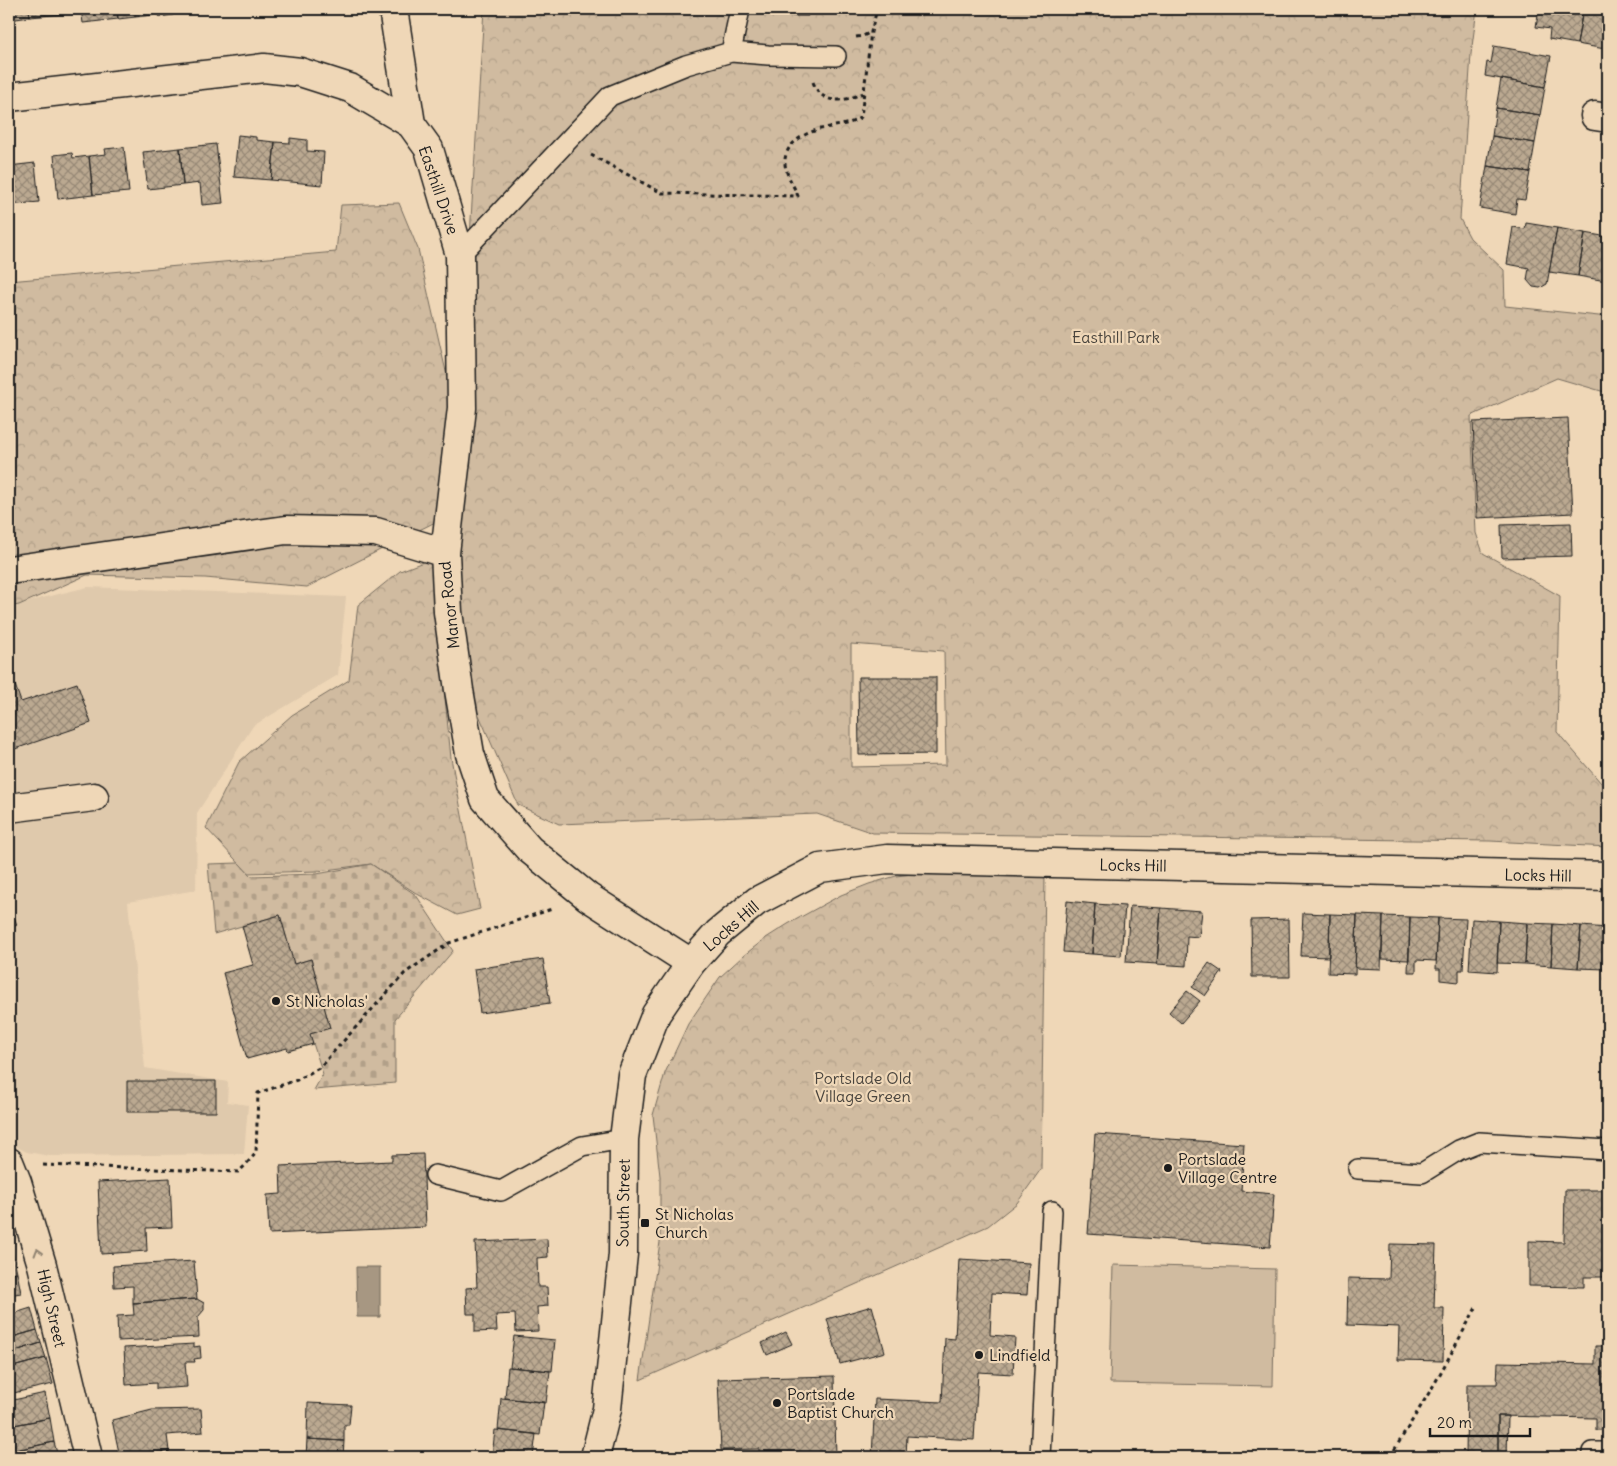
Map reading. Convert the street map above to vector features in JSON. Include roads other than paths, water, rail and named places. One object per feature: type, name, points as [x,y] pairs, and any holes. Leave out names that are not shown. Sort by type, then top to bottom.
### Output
[{"type":"street","points":[[393,9],[411,124]]},
{"type":"street","name":"Easthill Drive","points":[[9,97],[264,68],[300,72],[350,88],[411,124],[428,149],[460,256],[462,408],[445,554]]},
{"type":"street","name":"Manor Road","points":[[9,570],[286,530],[376,532],[445,554],[448,612],[459,690],[470,754],[485,799],[529,850],[588,897],[690,963]]},
{"type":"street","points":[[9,808],[94,797]]},
{"type":"street","name":"Locks Hill","points":[[690,963],[718,933],[757,901],[820,868],[887,859],[1608,876]]},
{"type":"street","name":"South Street","points":[[595,1457],[608,1409],[623,1254],[624,1139],[632,1075],[656,1014],[690,963]]},
{"type":"street","name":"High Street","points":[[10,1163],[42,1265],[88,1457]]},
{"type":"lane","points":[[731,52],[740,9]]},
{"type":"lane","points":[[460,256],[610,96],[686,65],[731,52],[836,56]]},
{"type":"lane","points":[[436,1175],[501,1191],[582,1146],[624,1139]]},
{"type":"lane","points":[[1358,1169],[1422,1173],[1459,1150],[1479,1142],[1608,1150]]},
{"type":"lane","points":[[1040,1457],[1052,1211]]},
{"type":"place","name":"St Nicholas'","points":[[276,1001]]},
{"type":"place","name":"Portslade Village Centre","points":[[1168,1168]]},
{"type":"place","name":"St Nicholas Church","points":[[645,1223]]},
{"type":"place","name":"Lindfield","points":[[979,1355]]},
{"type":"place","name":"Portslade Baptist Church","points":[[777,1403]]},
{"type":"park label","name":"Easthill Park","points":[[1116,337]]},
{"type":"park label","name":"Portslade Old Village Green","points":[[863,1087]]}]
